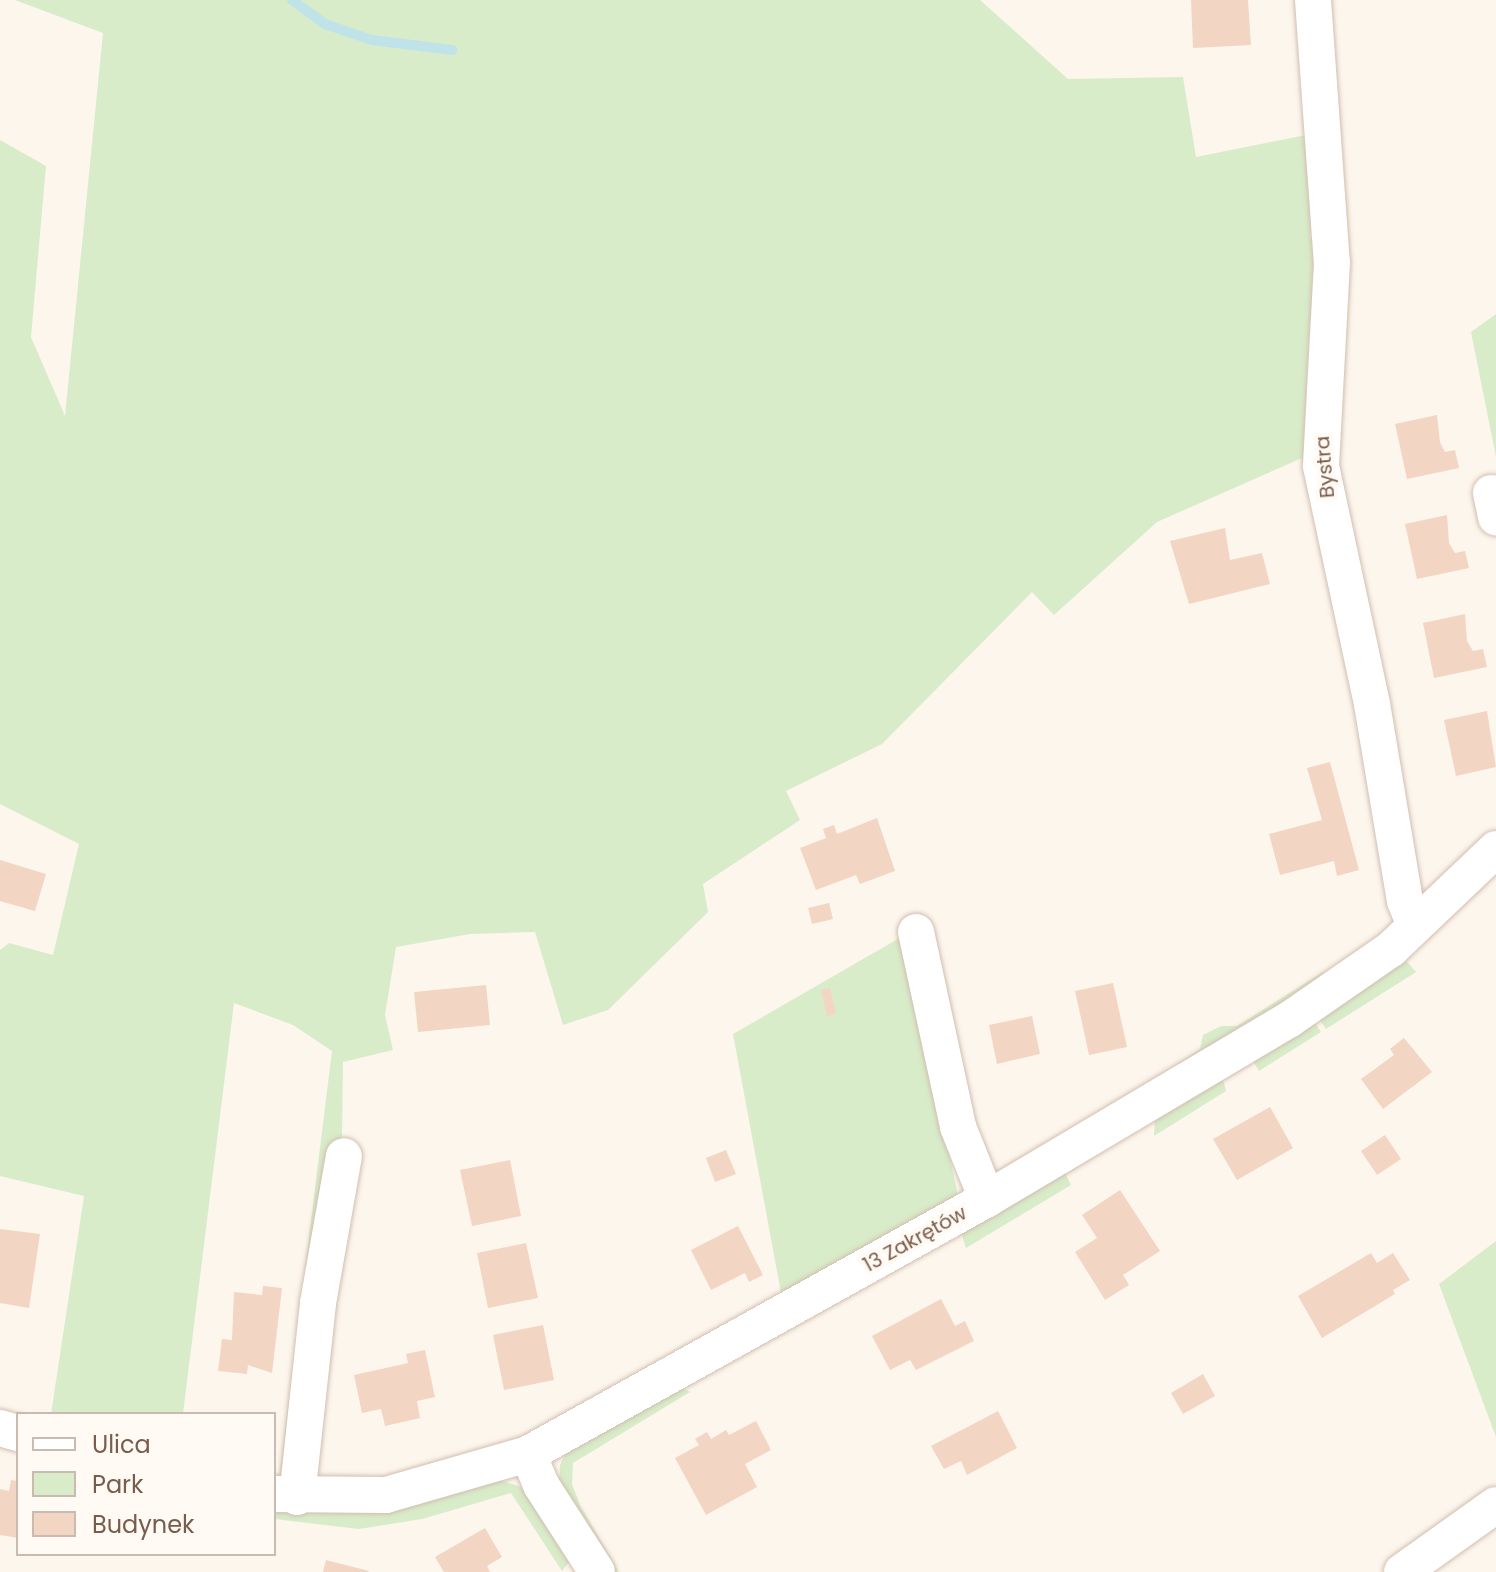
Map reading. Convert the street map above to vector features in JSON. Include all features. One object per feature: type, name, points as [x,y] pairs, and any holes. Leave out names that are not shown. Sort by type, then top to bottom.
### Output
[{"type":"street","name":"Bystra","points":[[1313,0],[1332,262],[1321,466],[1372,704],[1405,901],[1415,926]]},
{"type":"street","name":"13 Zakrętów","points":[[286,1496],[386,1495],[528,1454],[987,1199],[1290,1019],[1362,973],[1496,849]]},
{"type":"street","points":[[916,932],[958,1127],[987,1199]]},
{"type":"street","points":[[286,1496],[344,1156]]},
{"type":"street","points":[[528,1454],[541,1485],[597,1572]]},
{"type":"street","points":[[1402,1572],[1496,1505]]},
{"type":"green space","points":[[15,0],[980,0],[1068,79],[1183,77],[1196,157],[1306,135],[1314,191],[1310,237],[1321,244],[1323,310],[1310,320],[1303,457],[1320,548],[1302,458],[1157,522],[1054,615],[1032,592],[882,744],[786,791],[800,820],[703,884],[708,912],[608,1010],[563,1025],[535,932],[470,934],[396,947],[385,1015],[393,1050],[343,1062],[342,1135],[332,1172],[291,1470],[279,1479],[332,1051],[293,1025],[234,1003],[183,1412],[51,1412],[84,1196],[0,1176],[0,950],[9,943],[53,955],[79,844],[0,804],[0,140],[46,166],[31,337],[65,416],[103,33]]},
{"type":"green space","points":[[1496,314],[1496,457],[1471,332]]},
{"type":"green space","points":[[903,936],[958,1196],[782,1298],[733,1034]]},
{"type":"green space","points":[[1401,955],[1416,972],[1326,1029],[1316,1014]]},
{"type":"green space","points":[[1323,972],[1326,982],[1154,1081],[1200,1049],[1203,1035],[1221,1026],[1237,1026]]},
{"type":"green space","points":[[1311,1017],[1321,1032],[1259,1071],[1249,1054]]},
{"type":"green space","points":[[1221,1072],[1226,1091],[1154,1136],[1155,1116]]},
{"type":"green space","points":[[1065,1173],[1071,1185],[966,1248],[961,1233]]},
{"type":"green space","points":[[1496,1241],[1496,1437],[1439,1284]]},
{"type":"green space","points":[[681,1387],[690,1392],[573,1463],[572,1484],[580,1505],[619,1572],[609,1572],[559,1482],[560,1465],[566,1452]]},
{"type":"green space","points":[[494,1478],[521,1487],[539,1503],[574,1556],[562,1571],[511,1493],[422,1519],[359,1529],[276,1519],[276,1504]]},
{"type":"building","points":[[1191,0],[1248,0],[1251,45],[1193,48]]},
{"type":"building","points":[[1437,415],[1440,442],[1445,452],[1455,450],[1459,468],[1407,479],[1395,424]]},
{"type":"building","points":[[1447,515],[1449,543],[1455,553],[1465,551],[1469,568],[1417,579],[1405,524]]},
{"type":"building","points":[[1225,528],[1230,560],[1262,553],[1270,584],[1189,604],[1170,541]]},
{"type":"building","points":[[1465,614],[1467,641],[1473,651],[1483,649],[1487,667],[1434,678],[1423,623]]},
{"type":"building","points":[[1487,711],[1496,767],[1456,776],[1444,720]]},
{"type":"building","points":[[1330,762],[1359,870],[1337,876],[1334,861],[1280,875],[1269,834],[1322,820],[1307,768]]},
{"type":"building","points":[[877,818],[895,871],[860,884],[856,875],[816,890],[800,848],[826,838],[823,829],[834,825],[837,834]]},
{"type":"building","points":[[0,860],[46,874],[35,911],[0,901]]},
{"type":"building","points":[[829,903],[833,919],[812,924],[808,908]]},
{"type":"building","points":[[1113,983],[1127,1047],[1089,1055],[1075,991]]},
{"type":"building","points":[[486,985],[490,1025],[418,1032],[414,992]]},
{"type":"building","points":[[830,988],[836,1014],[827,1016],[821,990]]},
{"type":"building","points":[[1032,1016],[1040,1054],[997,1064],[989,1025]]},
{"type":"building","points":[[1404,1038],[1432,1072],[1383,1109],[1361,1079],[1394,1055],[1390,1049]]},
{"type":"building","points":[[1270,1107],[1293,1148],[1237,1180],[1213,1139]]},
{"type":"building","points":[[1385,1135],[1401,1159],[1377,1175],[1361,1151]]},
{"type":"building","points":[[726,1150],[736,1174],[715,1182],[706,1158]]},
{"type":"building","points":[[510,1160],[521,1216],[472,1226],[460,1170]]},
{"type":"building","points":[[1120,1190],[1160,1251],[1123,1275],[1129,1285],[1105,1300],[1075,1252],[1097,1238],[1082,1215]]},
{"type":"building","points":[[738,1226],[763,1275],[749,1282],[745,1273],[711,1290],[691,1250]]},
{"type":"building","points":[[0,1229],[40,1234],[29,1308],[0,1303]]},
{"type":"building","points":[[526,1243],[538,1298],[488,1308],[477,1253]]},
{"type":"building","points":[[1371,1253],[1377,1263],[1393,1253],[1410,1280],[1393,1290],[1395,1294],[1322,1338],[1298,1296]]},
{"type":"building","points":[[263,1286],[282,1288],[272,1373],[248,1365],[247,1374],[218,1371],[222,1339],[232,1340],[234,1292],[262,1295]]},
{"type":"building","points":[[941,1299],[955,1326],[965,1321],[974,1341],[916,1370],[910,1360],[890,1370],[872,1336]]},
{"type":"building","points":[[543,1325],[554,1380],[504,1390],[493,1335]]},
{"type":"building","points":[[425,1350],[435,1397],[417,1401],[420,1418],[385,1426],[381,1409],[362,1413],[354,1375],[408,1363],[406,1354]]},
{"type":"building","points":[[1203,1374],[1215,1396],[1183,1414],[1171,1393]]},
{"type":"building","points":[[998,1411],[1017,1448],[967,1475],[961,1461],[944,1469],[931,1446]]},
{"type":"building","points":[[756,1421],[771,1450],[745,1464],[757,1487],[706,1515],[675,1458],[699,1445],[695,1439],[707,1432],[711,1439],[726,1430],[729,1435]]},
{"type":"building","points":[[11,1480],[16,1481],[16,1538],[0,1535],[0,1489],[9,1491]]},
{"type":"building","points":[[485,1528],[502,1557],[487,1566],[490,1572],[444,1572],[435,1557]]},
{"type":"building","points":[[326,1560],[369,1571],[323,1572]]},
{"type":"waterway","points":[[292,0],[325,24],[372,40],[452,50]]}]
